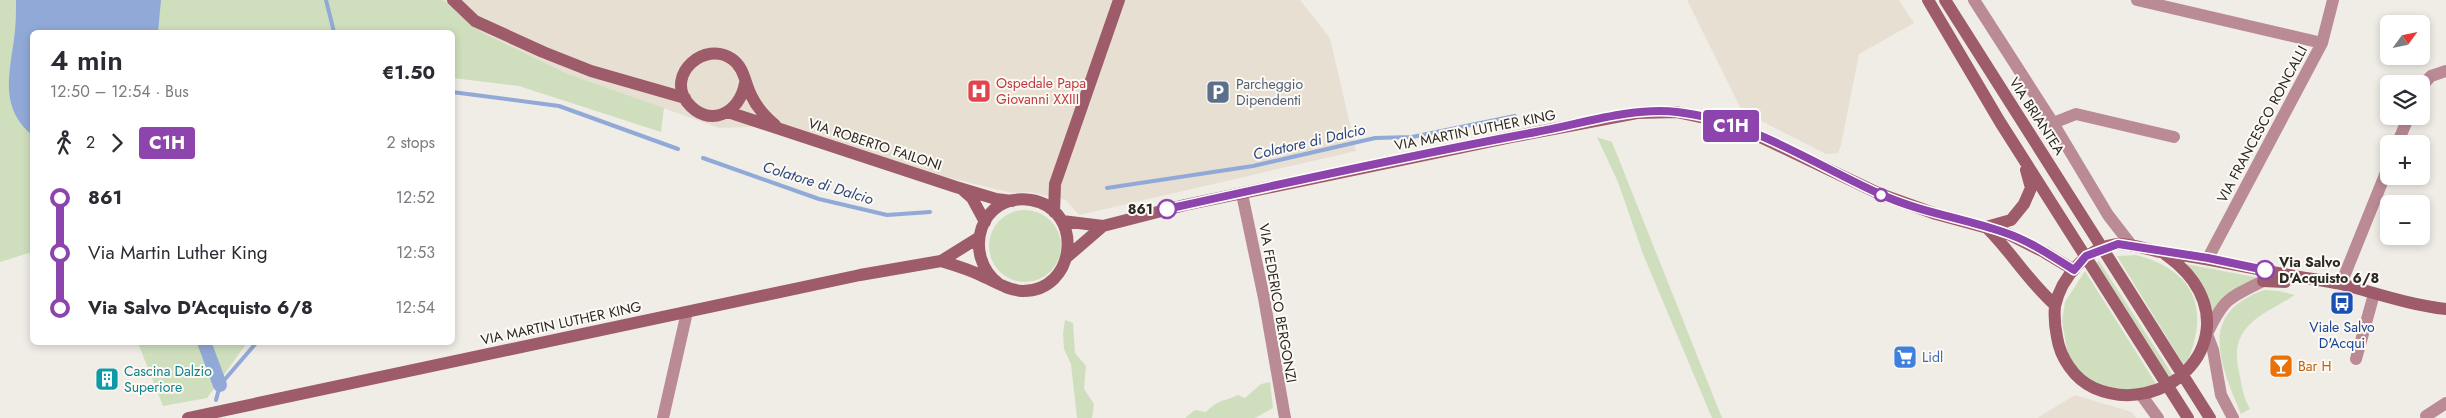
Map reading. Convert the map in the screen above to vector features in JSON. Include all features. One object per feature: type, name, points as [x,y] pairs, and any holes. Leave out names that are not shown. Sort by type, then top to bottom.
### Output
[{"type":"street","name":"VIA ROBERTO FAILONI","points":[[453,0],[475,21],[543,52],[591,71],[685,98]]},
{"type":"street","points":[[1067,257],[1068,235],[1058,216],[1055,184],[1119,0]]},
{"type":"street","points":[[1928,0],[2023,158],[2188,418]]},
{"type":"street","name":"VIA BRIANTEA","points":[[1945,0],[2104,247],[2210,418]]},
{"type":"street","points":[[1974,0],[2054,123],[2108,215],[2132,246]]},
{"type":"street","points":[[2137,0],[2322,43]]},
{"type":"street","name":"VIA FRANCESCO RONCALLI","points":[[2208,258],[2322,43],[2333,0]]},
{"type":"street","name":"VIA ROBERTO FAILONI","points":[[779,128],[762,114],[745,83],[743,74],[732,59],[722,54],[710,52],[697,57],[686,67],[682,77],[682,88],[685,98],[692,108],[704,114],[716,116],[728,112],[996,199],[1022,200]]},
{"type":"street","points":[[2430,77],[2446,71]]},
{"type":"street","points":[[728,112],[737,105],[743,95],[745,83]]},
{"type":"street","name":"VIA MARTIN LUTHER KING","points":[[1022,200],[1038,202],[1058,216],[1103,226],[1242,194],[1502,139],[1637,113],[1676,112],[1719,121],[1754,134],[1880,194],[1936,214],[2006,233],[2074,270]]},
{"type":"street","points":[[2054,123],[2076,114],[2174,137]]},
{"type":"street","points":[[2023,158],[2031,188],[2024,204],[2011,220],[1986,227],[2012,254],[2040,292],[2056,305]]},
{"type":"street","points":[[999,284],[984,268],[978,253],[978,238],[985,222],[997,208],[1040,195],[1055,184]]},
{"type":"street","points":[[2341,284],[2381,185]]},
{"type":"street","points":[[961,188],[972,198],[985,222]]},
{"type":"street","name":"VIA FEDERICO BERGONZI","points":[[1242,194],[1264,298],[1285,418]]},
{"type":"street","name":"VIA MARTIN LUTHER KING","points":[[941,261],[1020,291],[1042,287],[1058,275],[1067,257],[1103,226]]},
{"type":"street","name":"VIA MARTIN LUTHER KING","points":[[188,418],[860,275],[941,261],[978,238]]},
{"type":"street","points":[[2374,294],[2276,280],[2263,281],[2238,292],[2227,300],[2216,315],[2194,362],[2184,376],[2168,387],[2142,396],[2116,396],[2092,388],[2072,371],[2058,348],[2055,325],[2056,305],[2065,282],[2086,256],[2104,247],[2118,244],[2208,258],[2341,284],[2426,307],[2446,309]]},
{"type":"street","points":[[2162,252],[2185,271],[2200,294],[2204,306],[2206,334],[2213,350],[2221,395],[2233,418]]},
{"type":"street","points":[[2356,359],[2374,294]]},
{"type":"street","points":[[662,418],[687,312]]},
{"type":"street","points":[[2142,396],[2158,418]]},
{"type":"street","points":[[2426,416],[2446,403]]},
{"type":"shaded area","name":"Ospedale Papa Giovanni XXIII","points":[[443,0],[1300,0],[1330,38],[1356,151],[1079,215],[1066,200],[1029,192],[1012,193],[917,170],[779,126],[719,128],[568,74],[481,32]]},
{"type":"shaded area","points":[[1687,0],[1899,0],[1914,23],[1859,54],[1841,145],[1838,153],[1826,154],[1742,111]]},
{"type":"shaded area","points":[[2075,395],[2132,412],[2136,418],[2037,418]]},
{"type":"green space","points":[[0,0],[443,0],[481,32],[568,74],[664,108],[661,132],[519,86],[455,78],[455,30],[30,30],[30,253],[0,262]]},
{"type":"green space","points":[[1597,137],[1612,142],[1722,418],[1712,418],[1643,254],[1618,182]]},
{"type":"green space","points":[[1025,210],[1045,216],[1055,226],[1061,246],[1055,266],[1045,276],[1025,282],[1005,276],[995,266],[989,246],[995,226],[1005,216]]},
{"type":"green space","points":[[2136,255],[2157,262],[2173,272],[2185,283],[2193,296],[2197,312],[2197,329],[2193,347],[2185,367],[2117,256]]},
{"type":"green space","points":[[2099,261],[2172,374],[2169,379],[2096,263]]},
{"type":"green space","points":[[2186,264],[2260,278],[2238,287],[2211,314],[2206,293]]},
{"type":"green space","points":[[2085,271],[2158,387],[2130,393],[2091,381],[2076,367],[2068,354],[2062,322],[2065,302]]},
{"type":"green space","points":[[2264,290],[2295,295],[2250,324],[2238,343],[2239,372],[2243,391],[2250,409],[2241,414],[2221,359],[2220,342],[2222,326],[2229,312],[2243,300]]},
{"type":"green space","points":[[1065,320],[1073,323],[1075,353],[1086,366],[1084,389],[1094,404],[1092,418],[1077,418],[1071,364],[1064,349],[1063,333]]},
{"type":"green space","points":[[139,345],[246,345],[207,398],[163,406]]},
{"type":"green space","points":[[1270,382],[1273,408],[1255,418],[1185,418],[1195,410],[1206,412],[1218,403],[1238,395],[1245,398],[1261,384]]},
{"type":"water","points":[[16,0],[161,0],[158,30],[30,30],[30,133],[15,114],[9,91]]},
{"type":"waterway","points":[[326,0],[334,30]]},
{"type":"waterway","name":"Colatore di Dalcio","points":[[455,92],[559,106],[678,149]]},
{"type":"waterway","name":"Colatore di Dalcio","points":[[1107,188],[1253,166],[1375,138],[1412,137],[1515,116]]},
{"type":"waterway","name":"Colatore di Dalcio","points":[[703,158],[819,199],[887,215],[930,212]]},
{"type":"waterway","points":[[205,345],[220,385]]},
{"type":"waterway","name":"Colatore di Dalcio","points":[[216,400],[220,385],[254,345]]},
{"type":"bus line","name":"C1H","points":[[1167,209],[1512,137],[1637,113],[1676,112],[1719,121],[1754,134],[1880,194],[1936,214],[2006,233],[2074,270],[2086,256],[2104,247],[2118,244],[2153,251],[2208,258],[2265,270]]},
{"type":"place","name":"Ospedale Papa Giovanni XXIII","points":[[979,91]]},
{"type":"place","name":"Parcheggio Dipendenti","points":[[1218,92]]},
{"type":"place","name":"861","points":[[1167,209]]},
{"type":"place","name":"Via Salvo D'Acquisto 6/8","points":[[2265,270]]},
{"type":"place","name":"Viale Salvo D'Acqui","points":[[2342,303]]},
{"type":"place","name":"Lidl","points":[[1905,357]]},
{"type":"place","name":"Bar H","points":[[2281,366]]},
{"type":"place","name":"Cascina Dalzio Superiore","points":[[107,379]]}]
